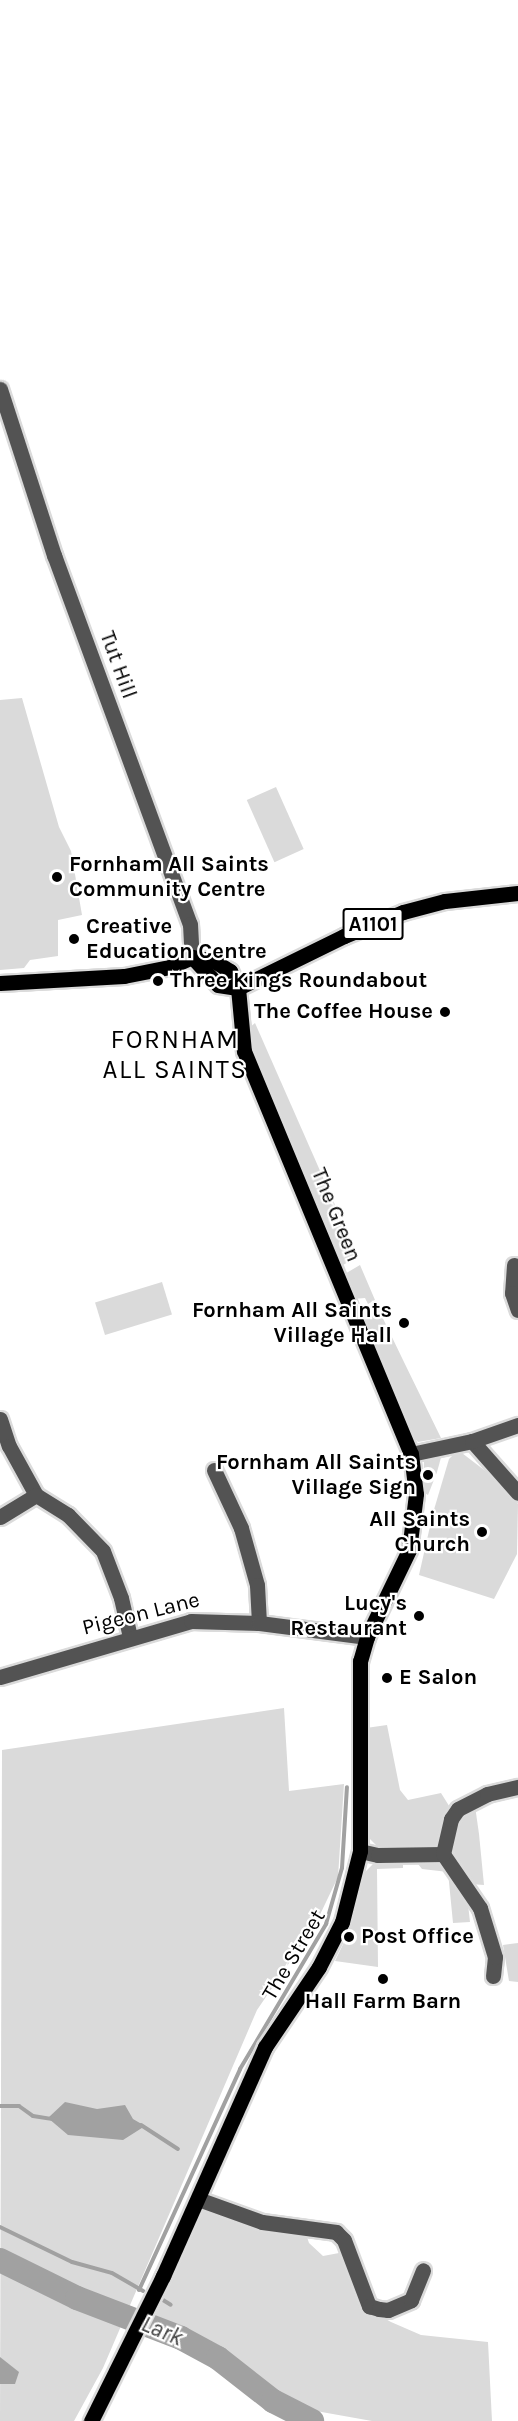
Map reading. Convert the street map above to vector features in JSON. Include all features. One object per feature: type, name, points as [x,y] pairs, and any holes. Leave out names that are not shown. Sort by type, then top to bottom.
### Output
[{"type":"main road","name":"A1101","points":[[238,988],[344,936],[403,912],[445,901],[518,892]]},
{"type":"main road","points":[[0,983],[124,976],[170,967],[192,957],[213,961],[230,971],[238,988]]},
{"type":"main road","name":"The Green","points":[[238,988],[244,1051],[411,1454]]},
{"type":"main road","name":"The Street","points":[[91,2421],[198,2199],[265,2047],[319,1967],[342,1922],[360,1851],[358,1690],[367,1637],[409,1550],[416,1494],[411,1454]]},
{"type":"street","name":"Tut Hill","points":[[0,389],[54,555],[190,924],[192,957]]},
{"type":"street","points":[[514,1265],[512,1293],[518,1310]]},
{"type":"street","points":[[0,1419],[9,1446],[36,1495],[68,1515],[103,1551],[121,1598],[130,1637]]},
{"type":"street","points":[[411,1454],[472,1441],[518,1425]]},
{"type":"street","points":[[472,1441],[518,1493]]},
{"type":"street","points":[[214,1470],[241,1528],[257,1585],[259,1623]]},
{"type":"street","points":[[0,1517],[36,1495]]},
{"type":"street","name":"Pigeon Lane","points":[[0,1677],[130,1637],[191,1621],[259,1623],[367,1637]]},
{"type":"street","points":[[493,1976],[495,1958],[480,1908],[443,1854],[451,1819],[458,1809],[486,1794],[518,1786]]},
{"type":"street","points":[[360,1851],[378,1855],[443,1854]]},
{"type":"street","points":[[198,2199],[262,2222],[336,2232],[344,2240],[369,2306],[388,2310],[411,2300],[423,2270]]},
{"type":"shaded area","points":[[22,698],[59,827],[71,851],[82,915],[58,920],[58,956],[30,960],[24,968],[0,970],[0,700]]},
{"type":"shaded area","points":[[276,787],[304,849],[274,862],[247,800]]},
{"type":"shaded area","points":[[255,1023],[358,1257],[341,1266],[250,1048],[249,1028]]},
{"type":"shaded area","points":[[360,1265],[375,1300],[368,1304],[365,1298],[353,1299],[343,1275]]},
{"type":"shaded area","points":[[162,1282],[172,1315],[105,1335],[95,1302]]},
{"type":"shaded area","points":[[376,1304],[441,1438],[418,1442],[409,1432],[358,1312]]},
{"type":"shaded area","points":[[458,1450],[509,1489],[518,1504],[517,1554],[494,1599],[419,1575],[433,1513],[449,1459]]},
{"type":"shaded area","points":[[442,1454],[428,1495],[423,1492],[424,1459]]},
{"type":"shaded area","points":[[284,1708],[289,1791],[344,1784],[338,1877],[315,1925],[257,2010],[103,2368],[74,2421],[0,2421],[2,1750]]},
{"type":"shaded area","points":[[387,1725],[400,1790],[408,1800],[441,1793],[451,1809],[439,1843],[433,1848],[381,1850],[368,1837],[359,1760],[369,1760],[366,1728]]},
{"type":"shaded area","points":[[475,1806],[484,1885],[470,1884],[453,1850],[457,1816]]},
{"type":"shaded area","points":[[414,1859],[440,1861],[452,1869],[448,1872],[422,1869]]},
{"type":"shaded area","points":[[403,1860],[403,1868],[377,1869],[378,1967],[335,1961],[349,1932],[339,1929],[363,1874],[375,1862]]},
{"type":"shaded area","points":[[448,1872],[468,1904],[470,1922],[453,1923]]},
{"type":"shaded area","points":[[518,1943],[518,1982],[509,1981],[503,1945]]},
{"type":"shaded area","points":[[65,2102],[97,2109],[125,2105],[133,2119],[145,2126],[123,2140],[68,2135],[48,2118]]},
{"type":"shaded area","points":[[203,2210],[267,2231],[306,2234],[309,2243],[323,2256],[339,2253],[366,2308],[391,2322],[421,2335],[488,2342],[492,2421],[372,2421],[316,2411],[256,2379],[205,2339],[150,2316],[196,2214]]},
{"type":"shaded area","points":[[0,2357],[19,2372],[15,2384],[0,2384]]},
{"type":"waterway","points":[[139,2290],[240,2069],[326,1924],[342,1868],[347,1787]]},
{"type":"waterway","points":[[0,2106],[19,2106],[33,2116],[53,2119]]},
{"type":"waterway","points":[[141,2125],[178,2149]]},
{"type":"waterway","points":[[0,2227],[72,2262],[112,2273],[143,2291]]},
{"type":"waterway","name":"Lark","points":[[0,2260],[77,2298],[181,2338],[218,2358],[273,2401],[312,2421]]},
{"type":"waterway","points":[[163,2300],[171,2305]]},
{"type":"place","name":"Fornham All Saints Community Centre","points":[[57,877]]},
{"type":"place","name":"Creative Education Centre","points":[[74,939]]},
{"type":"place","name":"Three Kings Roundabout","points":[[158,981]]},
{"type":"place","name":"The Coffee House","points":[[445,1012]]},
{"type":"place","name":"Fornham All Saints Village Hall","points":[[404,1323]]},
{"type":"place","name":"Fornham All Saints Village Sign","points":[[428,1475]]},
{"type":"place","name":"All Saints Church","points":[[482,1532]]},
{"type":"place","name":"Lucy's Restaurant","points":[[419,1616]]},
{"type":"place","name":"E Salon","points":[[387,1678]]},
{"type":"place","name":"Post Office","points":[[349,1937]]},
{"type":"place","name":"Hall Farm Barn","points":[[383,1979]]},
{"type":"district","name":"FORNHAM ALL SAINTS","points":[[175,1055]]}]
